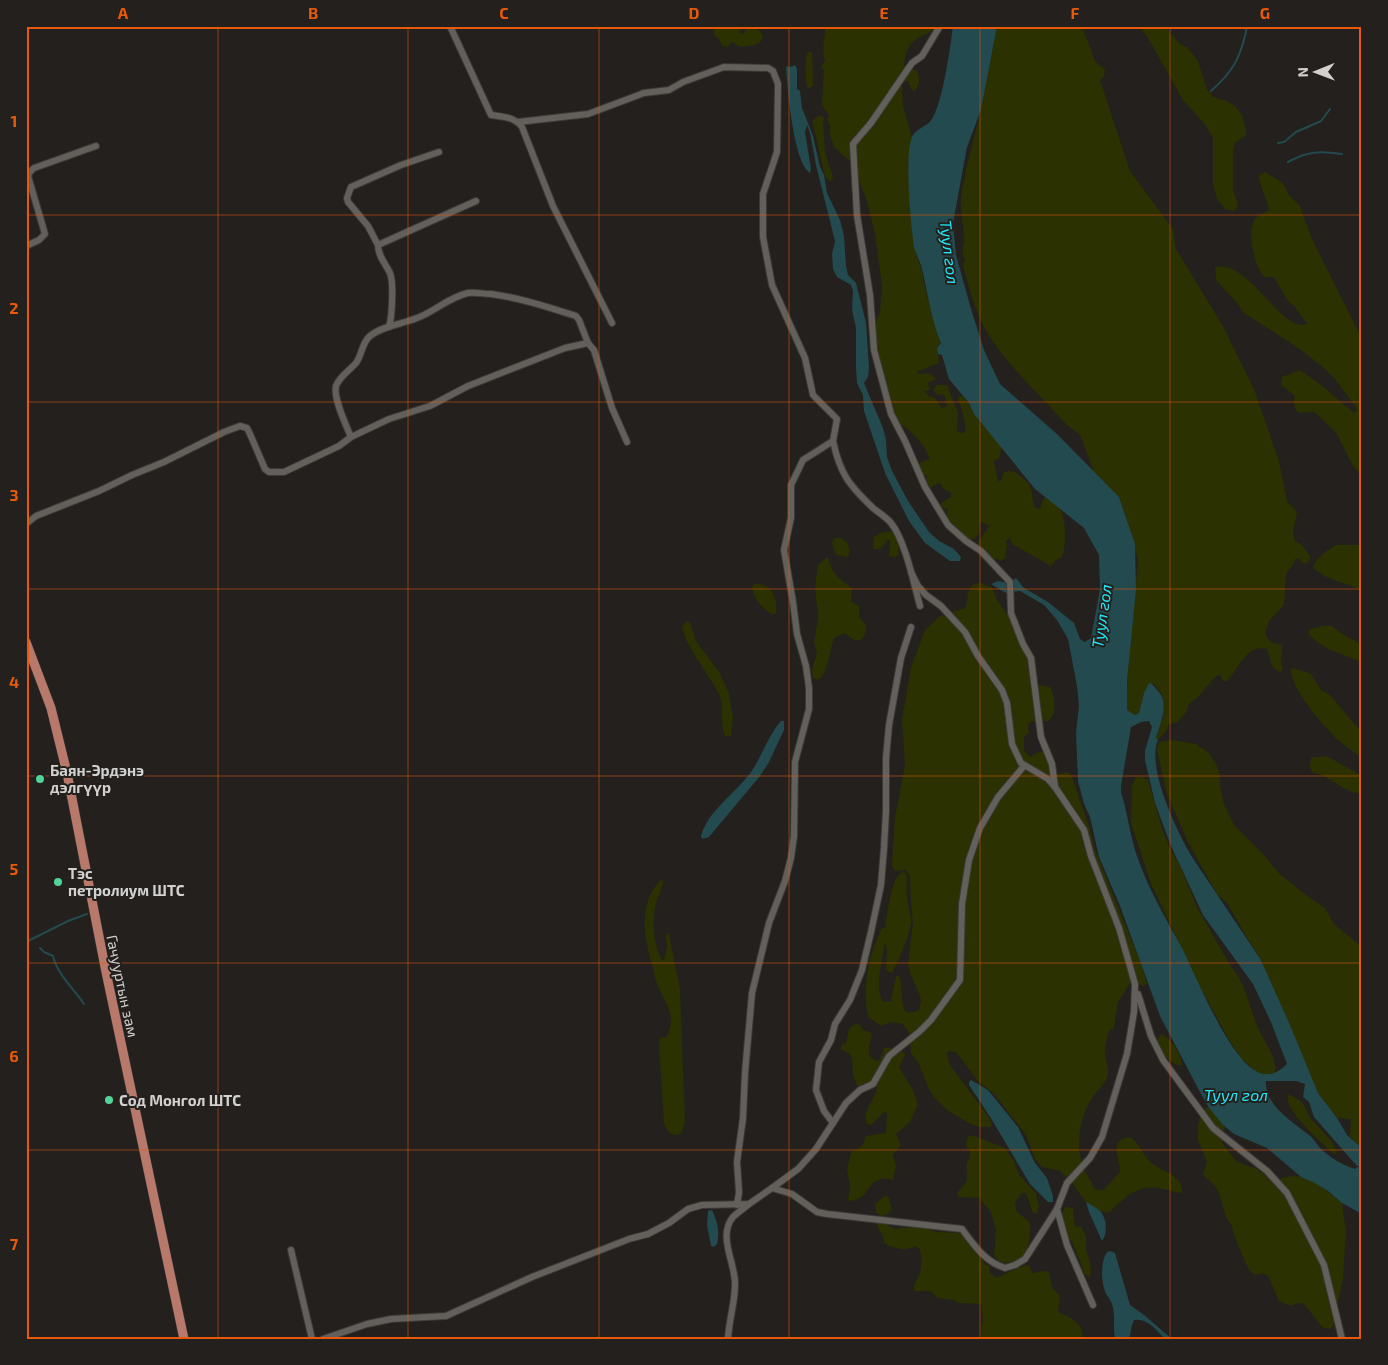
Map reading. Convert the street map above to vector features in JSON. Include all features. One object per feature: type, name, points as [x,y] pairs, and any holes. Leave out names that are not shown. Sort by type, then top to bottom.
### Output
[{"type":"main road","name":"Гачууртын зам","points":[[26,642],[51,708],[68,774],[106,972],[184,1339]]},
{"type":"street","points":[[450,26],[491,115],[510,118],[518,122],[522,127],[553,206],[612,323]]},
{"type":"street","points":[[940,26],[922,56],[912,63],[871,123],[853,144],[857,215],[870,295],[874,350],[891,414],[925,487],[948,525],[981,551],[1010,582],[1011,613],[1023,644],[1031,658],[1041,738],[1052,764],[1055,787]]},
{"type":"street","points":[[518,122],[588,114],[644,93],[668,90],[700,74],[724,67],[768,68],[773,71],[778,84],[777,152],[763,194],[763,237],[772,284],[805,358],[812,395],[837,419],[833,441],[837,461],[844,478],[858,494],[891,523],[903,546],[920,606]]},
{"type":"street","points":[[26,246],[40,240],[45,234],[28,176],[29,173],[34,168],[96,146]]},
{"type":"street","points":[[388,327],[391,320],[391,276],[368,226],[348,202],[347,198],[351,187],[439,152]]},
{"type":"street","points":[[378,245],[476,201]]},
{"type":"street","points":[[351,437],[343,416],[336,388],[338,381],[357,361],[366,340],[388,327],[418,318],[458,297],[468,293],[477,293],[528,300],[576,316],[588,343],[594,350],[612,408],[627,442]]},
{"type":"street","points":[[26,524],[36,516],[99,491],[240,426],[247,428],[264,469],[269,472],[284,472],[339,446],[351,437],[389,419],[430,406],[468,386],[564,348],[588,343]]},
{"type":"street","points":[[737,1205],[739,1192],[737,1162],[743,1118],[752,993],[769,923],[785,881],[791,858],[794,836],[795,762],[809,708],[810,688],[797,634],[794,602],[784,550],[791,518],[791,485],[803,460],[833,441]]},
{"type":"street","points":[[911,572],[918,586],[926,595],[941,606],[965,632],[978,656],[1002,690],[1007,703],[1012,744],[1021,763],[1048,779],[1084,830],[1091,856],[1119,928],[1151,1036],[1163,1060],[1213,1128],[1267,1171],[1287,1193],[1324,1266],[1342,1339]]},
{"type":"street","points":[[833,1122],[824,1111],[816,1090],[818,1062],[831,1040],[835,1024],[850,1000],[862,970],[871,932],[881,884],[889,724],[901,658],[911,627]]},
{"type":"street","points":[[728,1339],[736,1285],[734,1267],[727,1246],[727,1232],[732,1218],[798,1169],[816,1149],[846,1103],[860,1090],[873,1084],[889,1056],[931,1020],[960,980],[962,904],[969,860],[980,828],[998,797],[1024,766]]},
{"type":"street","points":[[772,1188],[792,1194],[817,1212],[962,1229],[979,1251],[990,1261],[1005,1268],[1015,1265],[1025,1258],[1057,1209],[1067,1183],[1090,1158],[1102,1137],[1127,1054],[1134,1012],[1135,984]]},
{"type":"street","points":[[323,1339],[367,1324],[391,1319],[446,1316],[532,1277],[628,1239],[648,1234],[669,1223],[688,1209],[702,1205],[749,1204]]},
{"type":"street","points":[[1057,1209],[1067,1245],[1093,1305]]},
{"type":"street","points":[[291,1250],[312,1339]]},
{"type":"green space","points":[[714,26],[741,26],[740,34],[743,34],[747,28],[753,27],[760,31],[763,36],[760,42],[754,45],[740,47],[732,42],[727,47],[722,46],[719,39],[714,35]]},
{"type":"green space","points":[[830,26],[936,26],[935,29],[910,45],[906,56],[904,65],[908,69],[916,70],[919,75],[919,84],[914,92],[908,81],[902,84],[903,106],[912,137],[908,165],[915,249],[941,343],[937,348],[939,363],[917,372],[919,374],[930,373],[936,379],[928,383],[930,389],[928,391],[924,391],[929,396],[935,398],[942,408],[947,406],[944,395],[936,394],[933,390],[937,385],[947,385],[958,412],[957,431],[965,432],[965,424],[958,400],[959,396],[962,396],[969,403],[974,414],[1002,447],[999,458],[994,461],[998,481],[1001,481],[1004,472],[1014,472],[1028,482],[1035,507],[1038,509],[1041,507],[1043,499],[1046,497],[1060,509],[1065,527],[1065,542],[1061,558],[1056,560],[1051,566],[1012,544],[1010,538],[1006,541],[1005,559],[997,560],[988,556],[978,543],[989,526],[981,521],[978,535],[969,540],[951,526],[946,518],[948,509],[942,508],[941,503],[951,497],[951,492],[943,489],[941,484],[938,483],[929,489],[926,484],[927,475],[922,477],[917,466],[921,462],[930,459],[924,447],[906,428],[895,421],[872,333],[880,312],[882,287],[875,233],[866,198],[852,163],[834,147],[830,135],[830,125],[827,121],[829,116],[822,105],[824,70],[821,67],[825,60],[823,49],[825,29]]},
{"type":"green space","points":[[997,26],[1082,26],[1095,61],[1105,70],[1104,76],[1100,80],[1130,171],[1173,229],[1176,249],[1223,326],[1254,389],[1279,461],[1287,501],[1297,512],[1293,532],[1295,541],[1302,545],[1311,557],[1305,564],[1299,558],[1295,559],[1286,574],[1284,605],[1269,621],[1265,634],[1271,642],[1282,645],[1281,661],[1283,670],[1280,672],[1274,668],[1267,649],[1260,648],[1254,650],[1248,654],[1227,681],[1223,681],[1220,675],[1216,676],[1197,698],[1189,704],[1186,712],[1178,722],[1169,724],[1158,740],[1156,738],[1163,717],[1162,694],[1153,683],[1144,693],[1139,713],[1135,715],[1127,710],[1127,681],[1138,560],[1119,497],[1094,472],[1080,435],[1066,424],[999,350],[982,323],[976,309],[963,265],[965,260],[962,251],[964,237],[961,194],[981,110]]},
{"type":"green space","points":[[1138,26],[1164,26],[1180,44],[1187,47],[1198,61],[1207,89],[1213,97],[1227,101],[1235,106],[1242,115],[1246,136],[1236,142],[1233,148],[1233,189],[1238,204],[1237,208],[1233,211],[1225,209],[1217,199],[1213,184],[1213,138],[1204,123],[1183,100],[1147,36]]},
{"type":"green space","points":[[808,52],[812,52],[813,86],[808,89],[805,70]]},
{"type":"green space","points":[[818,116],[824,118],[825,152],[833,177],[831,182],[825,177],[813,124],[813,120]]},
{"type":"green space","points":[[1265,172],[1283,183],[1289,195],[1300,206],[1312,239],[1362,339],[1362,475],[1352,464],[1337,434],[1322,419],[1314,412],[1299,413],[1297,411],[1294,405],[1295,396],[1281,385],[1282,377],[1300,370],[1355,413],[1357,411],[1356,407],[1327,371],[1297,347],[1244,313],[1216,280],[1215,267],[1227,267],[1240,274],[1252,284],[1287,318],[1297,324],[1307,324],[1288,301],[1274,277],[1264,277],[1260,272],[1255,258],[1251,241],[1252,226],[1254,220],[1259,215],[1269,209],[1259,179],[1259,175]]},
{"type":"green space","points":[[890,531],[894,533],[899,545],[898,555],[895,557],[889,556],[890,540],[887,540],[883,547],[876,550],[873,549],[874,537],[880,533]]},
{"type":"green space","points":[[838,537],[847,542],[850,551],[848,557],[836,555],[832,544],[833,539]]},
{"type":"green space","points":[[1336,545],[1362,545],[1362,590],[1326,577],[1313,568],[1319,557]]},
{"type":"green space","points":[[828,558],[837,576],[852,588],[851,601],[859,606],[859,617],[865,623],[866,631],[864,637],[859,640],[855,640],[844,633],[834,638],[826,668],[821,678],[817,680],[813,677],[812,670],[817,653],[814,643],[818,618],[815,587],[818,565]]},
{"type":"green space","points":[[979,583],[992,587],[996,598],[1011,620],[1030,667],[1033,684],[1050,687],[1052,690],[1054,700],[1053,715],[1047,721],[1035,721],[1028,725],[1029,732],[1024,737],[1024,750],[1030,757],[1044,751],[1052,772],[1057,774],[1069,772],[1072,777],[1090,829],[1094,847],[1141,964],[1147,984],[1143,986],[1136,982],[1131,982],[1118,1002],[1114,1028],[1108,1032],[1105,1046],[1107,1078],[1089,1103],[1081,1126],[1079,1143],[1083,1167],[1093,1187],[1097,1190],[1103,1190],[1120,1172],[1116,1150],[1119,1142],[1130,1137],[1153,1164],[1176,1178],[1182,1193],[1166,1189],[1146,1188],[1133,1193],[1110,1212],[1101,1212],[1085,1201],[1072,1183],[1060,1171],[1042,1167],[1035,1159],[1026,1135],[994,1094],[978,1081],[956,1052],[949,1051],[947,1054],[950,1065],[988,1116],[992,1124],[991,1127],[979,1127],[971,1124],[948,1111],[934,1097],[918,1062],[911,1053],[910,1034],[903,1024],[891,1022],[881,1026],[868,1017],[866,983],[870,961],[882,928],[885,928],[892,889],[898,875],[902,872],[906,873],[907,876],[907,897],[911,925],[901,954],[893,972],[890,973],[886,970],[887,950],[885,942],[879,991],[884,1002],[891,1001],[896,976],[899,976],[905,1010],[913,1012],[919,1010],[920,996],[910,973],[908,963],[913,924],[910,877],[906,870],[896,871],[892,865],[895,817],[905,765],[902,720],[911,667],[925,630],[940,616],[965,608],[969,589],[974,584]]},
{"type":"green space","points":[[756,584],[766,586],[773,593],[776,613],[773,615],[765,610],[757,600],[752,587]]},
{"type":"green space","points":[[687,621],[690,622],[696,641],[719,672],[729,693],[733,718],[731,736],[725,736],[723,731],[722,704],[719,694],[687,642],[682,626]]},
{"type":"green space","points":[[1332,626],[1362,645],[1362,662],[1324,647],[1308,632],[1310,629]]},
{"type":"green space","points":[[1291,669],[1311,674],[1321,690],[1330,695],[1356,726],[1362,730],[1362,758],[1337,739],[1308,706],[1292,676]]},
{"type":"green space","points":[[1172,740],[1196,744],[1209,753],[1220,774],[1220,787],[1224,804],[1234,825],[1280,874],[1325,908],[1334,924],[1362,947],[1362,1148],[1350,1137],[1351,1119],[1337,1118],[1317,1092],[1261,960],[1228,904],[1217,894],[1188,842],[1167,794],[1157,750],[1159,742]]},
{"type":"green space","points":[[1327,756],[1362,776],[1362,794],[1349,791],[1324,776],[1312,772],[1310,767],[1311,758]]},
{"type":"green space","points":[[1136,777],[1148,780],[1169,846],[1179,864],[1198,909],[1240,979],[1259,1030],[1273,1058],[1276,1069],[1274,1073],[1266,1075],[1255,1071],[1240,1057],[1199,985],[1151,884],[1131,823],[1132,786]]},
{"type":"green space","points":[[661,880],[663,884],[654,914],[655,941],[659,954],[662,960],[664,960],[667,947],[666,933],[669,934],[680,989],[685,1120],[681,1133],[676,1135],[669,1133],[664,1123],[659,1046],[660,1038],[666,1037],[669,1030],[671,1017],[655,979],[645,933],[648,899],[653,889]]},
{"type":"green space","points":[[856,1023],[863,1030],[872,1033],[869,1052],[873,1059],[880,1060],[884,1048],[892,1048],[904,1052],[905,1055],[899,1067],[912,1088],[918,1104],[910,1122],[896,1134],[901,1145],[893,1155],[896,1166],[893,1180],[878,1180],[862,1196],[850,1201],[848,1200],[850,1186],[847,1170],[851,1152],[862,1146],[866,1136],[886,1133],[887,1113],[884,1112],[871,1125],[866,1123],[866,1113],[875,1095],[877,1086],[859,1089],[853,1076],[852,1058],[849,1053],[841,1050],[841,1046],[846,1043],[849,1029]]},
{"type":"green space","points":[[1160,1035],[1163,1035],[1173,1044],[1180,1056],[1182,1065],[1179,1066],[1168,1059],[1160,1049],[1157,1040]]},
{"type":"green space","points":[[1288,1094],[1304,1105],[1311,1119],[1331,1141],[1337,1153],[1334,1154],[1297,1117],[1291,1108]]},
{"type":"green space","points":[[1206,1107],[1225,1127],[1221,1139],[1237,1162],[1257,1169],[1271,1180],[1289,1176],[1308,1179],[1342,1203],[1346,1231],[1343,1278],[1333,1327],[1329,1329],[1322,1327],[1304,1304],[1298,1303],[1291,1306],[1279,1301],[1268,1276],[1263,1273],[1256,1275],[1247,1266],[1233,1233],[1232,1226],[1226,1217],[1219,1193],[1203,1173],[1207,1162],[1198,1140],[1198,1127],[1199,1120]]},
{"type":"green space","points":[[972,1135],[1005,1148],[1014,1161],[1019,1175],[1036,1193],[1039,1206],[1037,1213],[1033,1213],[1026,1193],[1022,1193],[1015,1203],[1017,1212],[1030,1222],[1030,1233],[1025,1254],[1018,1262],[1001,1263],[994,1256],[996,1231],[991,1212],[979,1198],[959,1197],[957,1193],[967,1181],[967,1163],[970,1151],[966,1143],[968,1137]]},
{"type":"green space","points":[[885,1196],[889,1198],[892,1210],[886,1215],[881,1216],[876,1212],[875,1204]]},
{"type":"green space","points":[[1065,1207],[1073,1208],[1075,1226],[1081,1227],[1086,1235],[1086,1249],[1091,1274],[1089,1277],[1084,1274],[1072,1241],[1068,1239],[1065,1231],[1062,1215]]},
{"type":"green space","points":[[877,1222],[884,1223],[895,1229],[921,1226],[936,1232],[961,1233],[981,1256],[985,1265],[989,1265],[990,1273],[996,1278],[1019,1267],[1029,1265],[1032,1273],[1049,1272],[1052,1288],[1060,1296],[1058,1312],[1076,1321],[1083,1333],[1082,1339],[980,1339],[983,1318],[981,1304],[959,1303],[954,1300],[938,1298],[930,1291],[914,1291],[921,1267],[919,1248],[915,1246],[908,1249],[899,1249],[884,1243]]},
{"type":"water","name":"Туул гол","points":[[953,26],[997,26],[981,110],[967,147],[953,223],[956,255],[984,350],[1000,384],[1057,434],[1119,497],[1135,544],[1136,590],[1127,681],[1127,710],[1135,715],[1139,713],[1144,693],[1149,683],[1162,696],[1164,707],[1156,738],[1158,740],[1155,752],[1156,766],[1171,816],[1192,857],[1261,960],[1318,1093],[1347,1135],[1362,1148],[1362,1167],[1357,1166],[1314,1117],[1309,1102],[1303,1097],[1305,1084],[1296,1081],[1266,1081],[1270,1098],[1288,1119],[1310,1136],[1327,1154],[1355,1169],[1357,1167],[1362,1168],[1362,1214],[1342,1203],[1328,1191],[1301,1177],[1267,1148],[1234,1134],[1223,1125],[1209,1108],[1160,1016],[1120,906],[1099,857],[1090,817],[1084,804],[1078,781],[1076,732],[1079,706],[1068,639],[1057,620],[1044,605],[1020,591],[1006,593],[991,584],[998,581],[1008,583],[1016,578],[1024,588],[1048,602],[1074,623],[1080,639],[1085,642],[1091,638],[1100,589],[1099,555],[1084,528],[1035,489],[974,414],[969,403],[949,379],[942,355],[938,354],[937,348],[941,343],[932,316],[922,269],[914,247],[909,190],[909,159],[912,137],[930,122],[940,100]],"holes":[[[1149,721],[1152,727],[1145,751],[1145,760],[1155,803],[1171,846],[1203,915],[1253,984],[1271,1022],[1287,1064],[1272,1074],[1260,1073],[1245,1063],[1224,1033],[1142,871],[1133,842],[1121,786],[1131,727],[1141,722]]]},
{"type":"water","points":[[795,65],[797,69],[797,89],[800,91],[802,108],[813,136],[827,193],[840,220],[844,236],[848,275],[856,283],[866,323],[869,367],[868,377],[864,383],[883,428],[887,457],[892,471],[908,501],[929,532],[939,541],[954,549],[961,557],[960,561],[950,561],[925,543],[909,521],[885,473],[864,411],[863,395],[857,383],[856,328],[852,310],[853,291],[851,285],[837,277],[833,269],[832,254],[835,241],[807,125],[805,132],[810,173],[799,155],[795,140],[786,68],[787,66]]},
{"type":"water","points":[[781,721],[784,721],[784,730],[769,762],[760,776],[709,837],[703,839],[701,837],[709,819],[751,772],[772,733]]},
{"type":"water","points":[[971,1080],[988,1090],[1018,1127],[1035,1163],[1047,1178],[1053,1202],[1048,1202],[1030,1184],[969,1085]]},
{"type":"water","points":[[1086,1202],[1098,1210],[1104,1218],[1106,1230],[1102,1241],[1089,1212]]},
{"type":"water","points":[[712,1210],[718,1230],[717,1244],[714,1247],[711,1246],[707,1225],[708,1211]]},
{"type":"water","points":[[1107,1252],[1115,1253],[1130,1305],[1172,1339],[1165,1339],[1148,1323],[1134,1320],[1129,1339],[1115,1339],[1113,1308],[1106,1294],[1102,1278],[1103,1262]]},
{"type":"waterway","points":[[1211,91],[1231,70],[1239,55],[1247,27]]},
{"type":"waterway","points":[[1278,143],[1284,142],[1296,132],[1321,121],[1330,109]]},
{"type":"waterway","points":[[1288,162],[1314,153],[1342,154]]},
{"type":"waterway","points":[[26,942],[68,921],[87,914]]},
{"type":"waterway","points":[[40,948],[53,956],[58,969],[84,1004]]},
{"type":"place","name":"Баян-Эрдэнэ дэлгүүр","points":[[40,779]]},
{"type":"place","name":"Тэс петролиум ШТС","points":[[58,882]]},
{"type":"place","name":"Сод Монгол ШТС","points":[[109,1100]]}]
